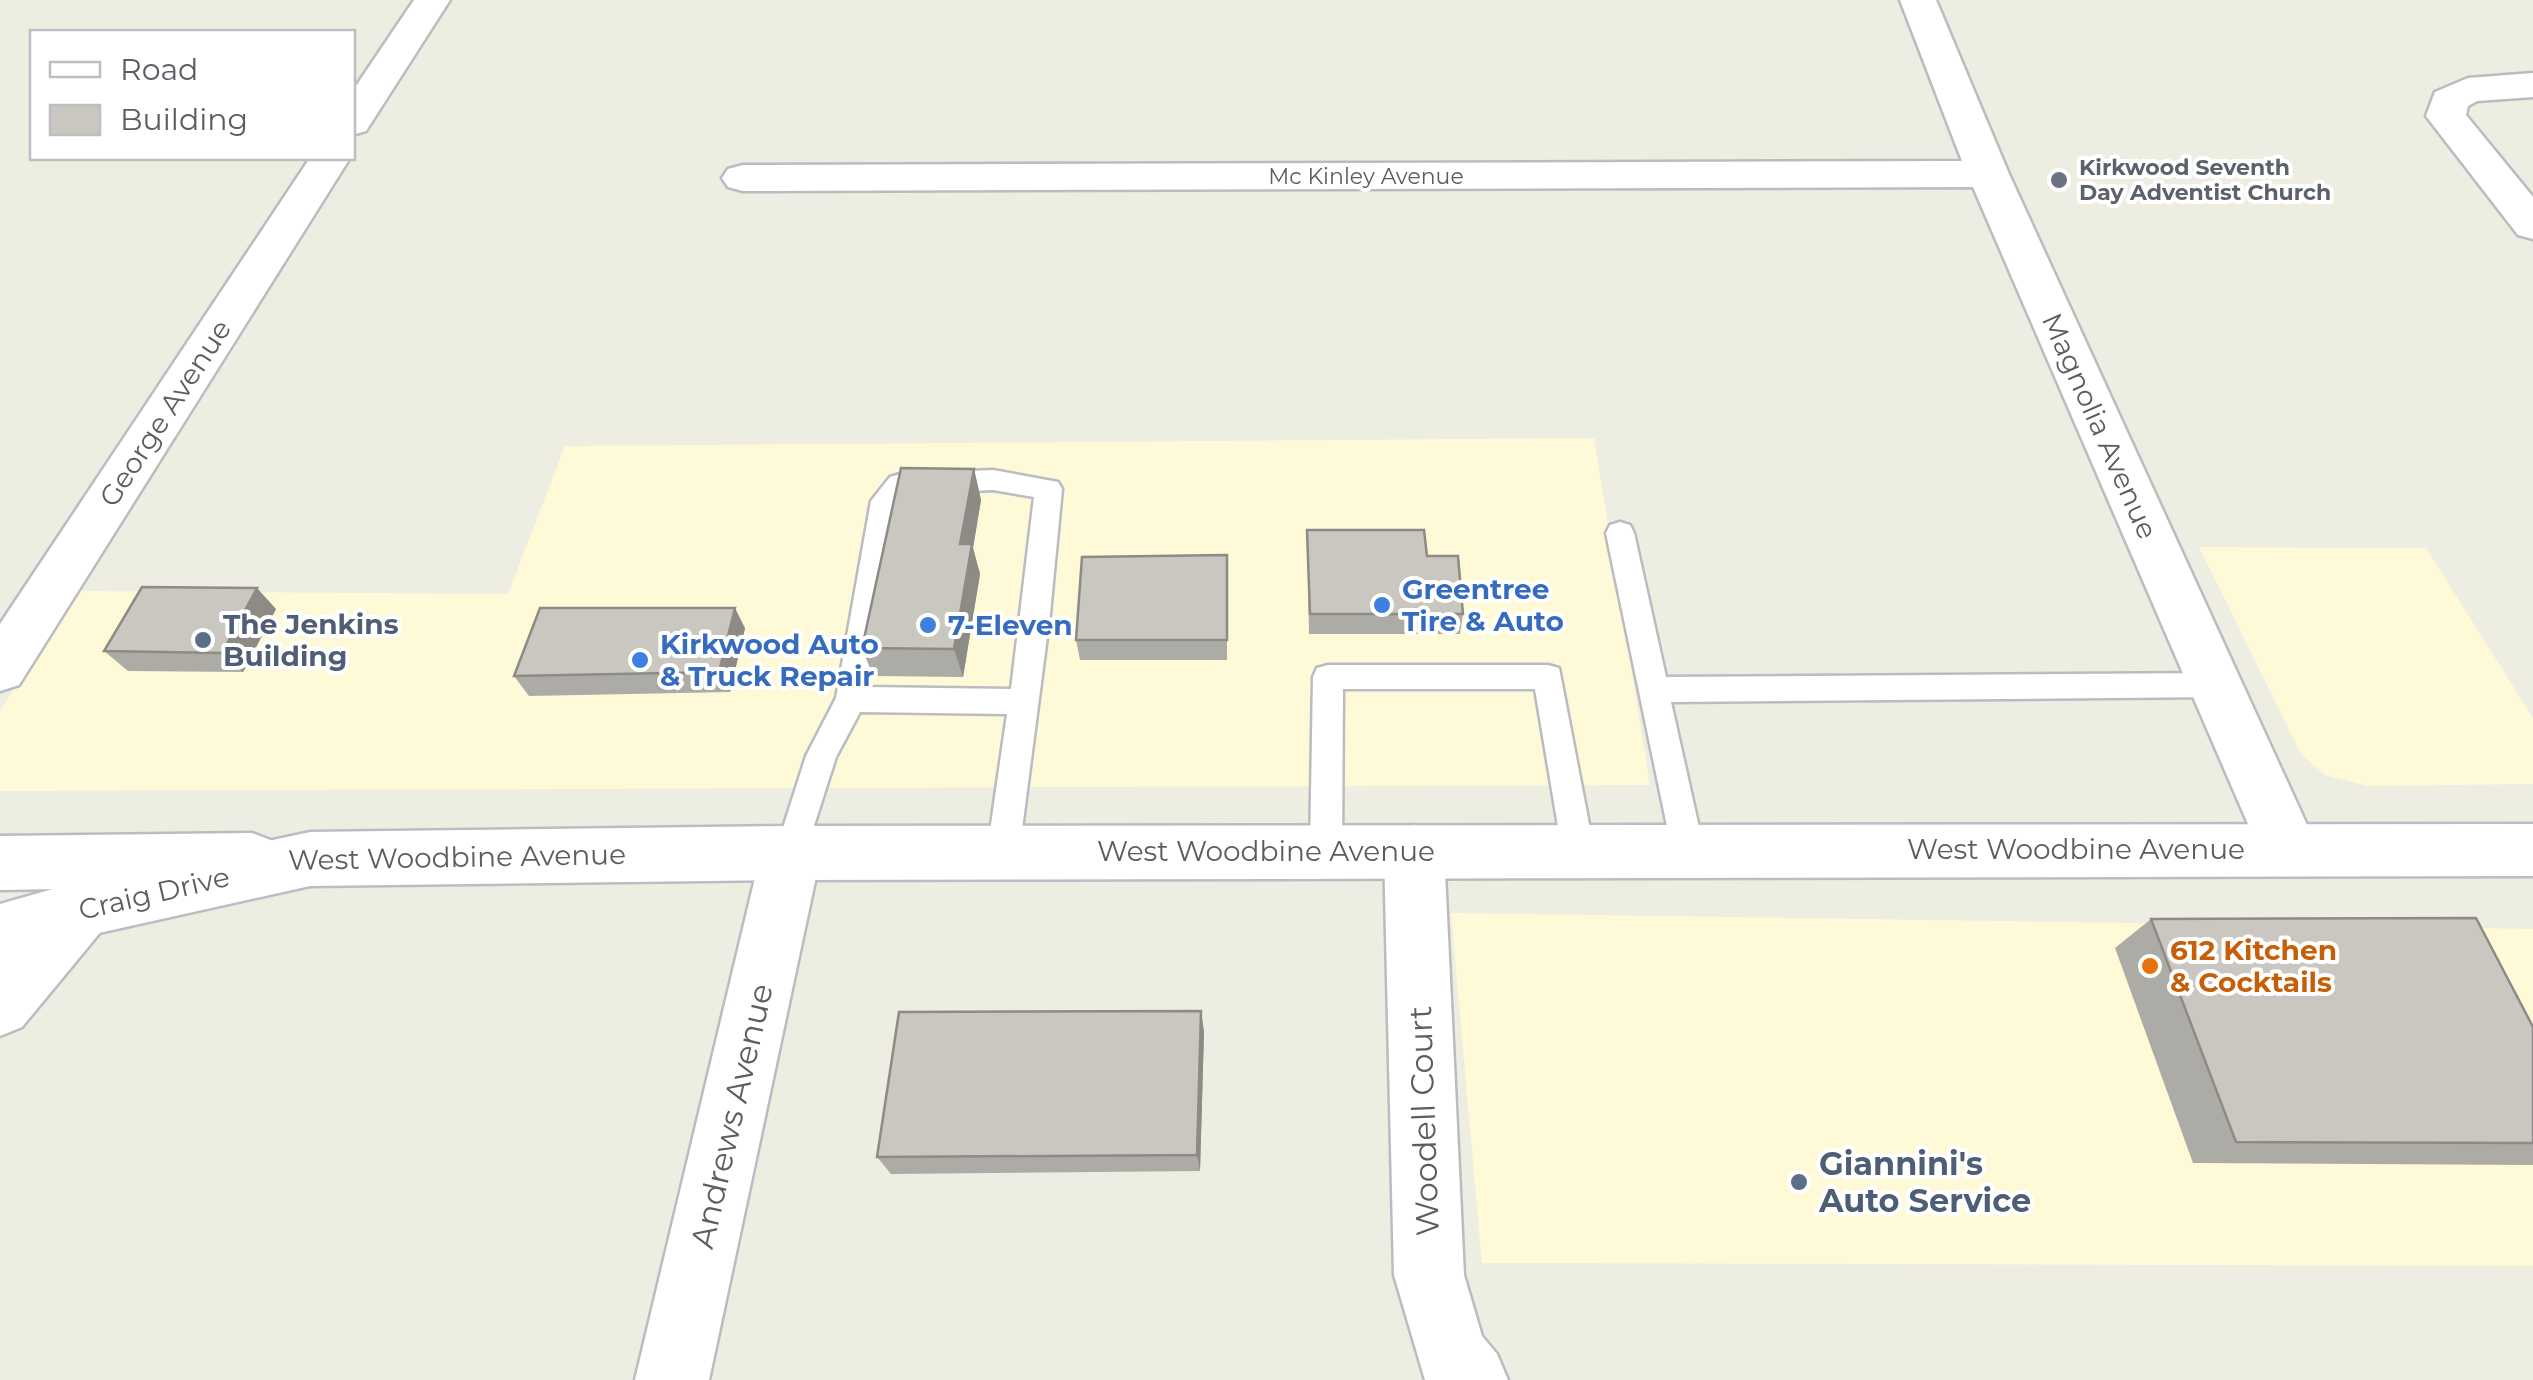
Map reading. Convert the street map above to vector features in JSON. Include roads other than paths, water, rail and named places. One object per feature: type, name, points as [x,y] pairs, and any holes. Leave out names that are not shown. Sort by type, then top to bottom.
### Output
[{"type":"street","points":[[355,118],[432,0]]},
{"type":"street","name":"Magnolia Avenue","points":[[1918,0],[1988,174],[2288,848]]},
{"type":"street","points":[[2533,85],[2468,90],[2449,100],[2446,116],[2533,225]]},
{"type":"street","name":"George Avenue","points":[[0,669],[329,160]]},
{"type":"street","name":"Mc Kinley Avenue","points":[[744,178],[1988,174]]},
{"type":"street","name":"West Woodbine Avenue","points":[[0,863],[791,853],[2533,850]]},
{"type":"street","name":"Woodell Court","points":[[1414,851],[1429,1274],[1451,1356],[1472,1380]]},
{"type":"street","name":"Andrews Avenue","points":[[672,1380],[791,853]]},
{"type":"street","name":"Craig Drive","points":[[0,932],[81,909],[310,859]]},
{"type":"street","points":[[0,1006],[81,909]]},
{"type":"lane","points":[[791,853],[821,756],[851,700],[884,501],[900,484],[993,480],[1048,489],[1002,852]]},
{"type":"lane","points":[[1620,533],[1688,850]]},
{"type":"lane","points":[[1326,851],[1328,678],[1548,678],[1578,850]]},
{"type":"lane","points":[[1656,690],[2215,685]]},
{"type":"lane","points":[[851,700],[1024,702]]},
{"type":"place","name":"Kirkwood Seventh Day Adventist Church","points":[[2059,180]]},
{"type":"place","name":"Greentree Tire & Auto","points":[[1382,605]]},
{"type":"place","name":"7-Eleven","points":[[928,625]]},
{"type":"place","name":"The Jenkins Building","points":[[203,640]]},
{"type":"place","name":"Kirkwood Auto & Truck Repair","points":[[640,660]]},
{"type":"place","name":"612 Kitchen & Cocktails","points":[[2150,966]]},
{"type":"place","name":"Giannini's Auto Service","points":[[1799,1182]]}]
